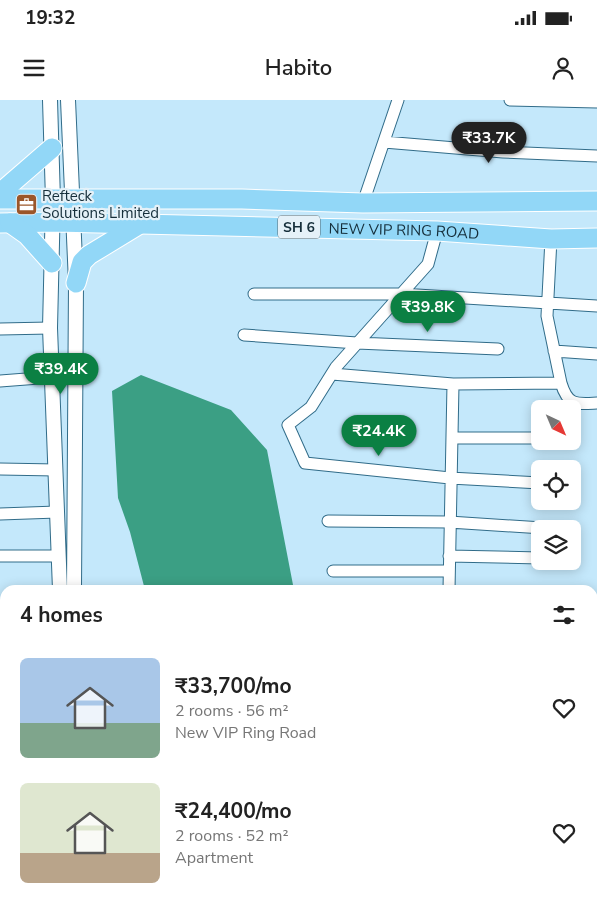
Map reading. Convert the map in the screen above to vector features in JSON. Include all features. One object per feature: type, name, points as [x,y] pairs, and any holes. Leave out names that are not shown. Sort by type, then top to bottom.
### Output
[{"type":"main road","points":[[0,193],[52,148]]},
{"type":"main road","name":"NEW VIP RING ROAD","points":[[0,199],[242,199],[363,203],[597,201]]},
{"type":"main road","name":"NEW VIP RING ROAD","points":[[5,223],[53,222],[437,231],[551,239],[597,238]]},
{"type":"main road","points":[[5,223],[27,235],[52,263]]},
{"type":"main road","points":[[76,283],[82,262],[89,255],[141,224]]},
{"type":"street","points":[[50,100],[53,200],[50,328],[60,585]]},
{"type":"street","points":[[68,100],[76,283],[74,585]]},
{"type":"street","points":[[363,203],[398,100]]},
{"type":"street","points":[[510,100],[597,102]]},
{"type":"street","points":[[384,142],[503,152],[597,156]]},
{"type":"street","points":[[437,231],[428,264],[332,374],[311,407],[288,425],[305,463],[450,478],[531,482]]},
{"type":"street","points":[[551,239],[547,316],[561,383],[565,397],[570,401],[579,404],[597,403]]},
{"type":"street","points":[[254,294],[401,294],[597,306]]},
{"type":"street","points":[[0,329],[50,328]]},
{"type":"street","points":[[244,335],[358,343],[498,349]]},
{"type":"street","points":[[554,351],[597,354]]},
{"type":"street","points":[[332,374],[453,384],[561,383]]},
{"type":"street","points":[[0,381],[52,377]]},
{"type":"street","points":[[449,585],[453,384]]},
{"type":"street","points":[[452,438],[531,438]]},
{"type":"street","points":[[0,469],[56,470]]},
{"type":"street","points":[[0,514],[57,512]]},
{"type":"street","points":[[328,521],[449,522],[531,527]]},
{"type":"street","points":[[0,556],[59,556]]},
{"type":"street","points":[[449,556],[531,558]]},
{"type":"street","points":[[333,571],[449,571]]},
{"type":"street","points":[[64,585],[73,574]]},
{"type":"shaded area","points":[[141,375],[231,410],[267,450],[293,585],[144,585],[130,532],[118,498],[112,391]]},
{"type":"place","name":"Refteck Solutions Limited","points":[[26,205]]}]
